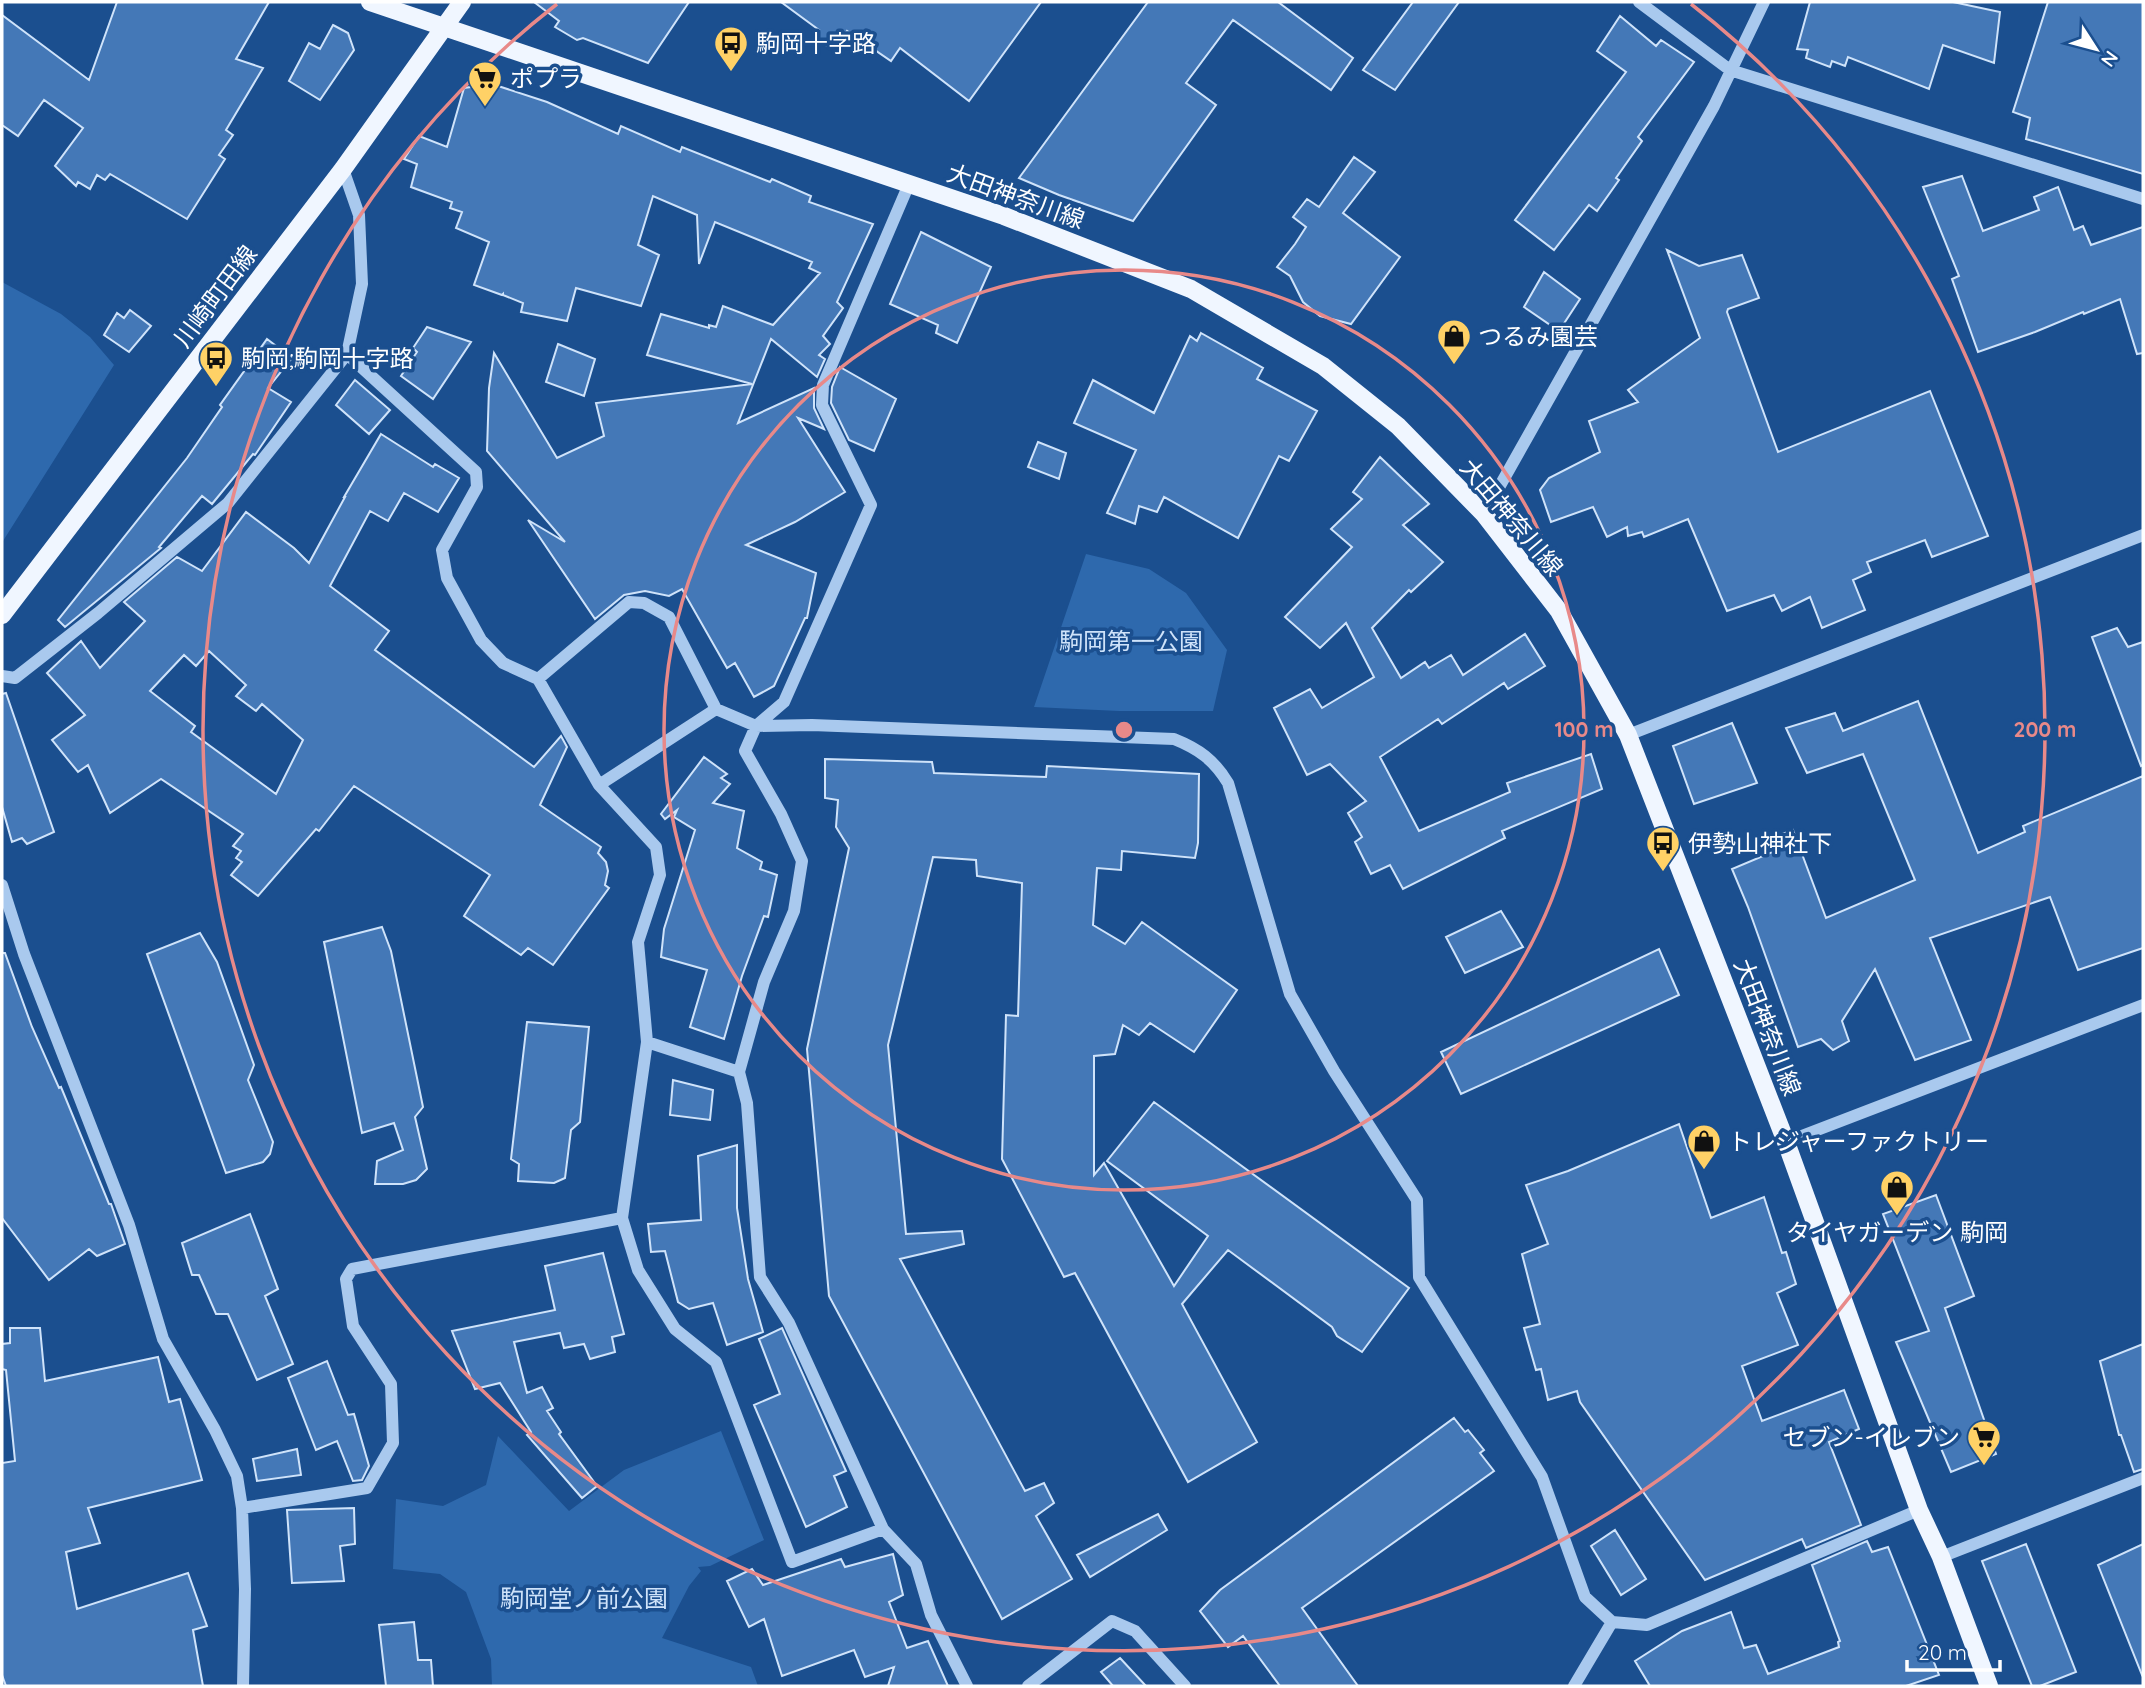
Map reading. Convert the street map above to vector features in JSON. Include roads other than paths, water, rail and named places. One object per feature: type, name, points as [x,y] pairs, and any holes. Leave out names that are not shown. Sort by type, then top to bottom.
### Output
[{"type":"main road","name":"大田神奈川線","points":[[370,2],[1004,216],[1191,289],[1323,366],[1398,426],[1484,514],[1559,611],[1628,734],[1786,1142],[1919,1510],[1941,1557],[1989,1686]]},
{"type":"main road","name":"川崎町田線","points":[[2,615],[343,169],[462,2]]},
{"type":"street","points":[[1639,2],[1730,70],[2143,199]]},
{"type":"street","points":[[1484,514],[1714,106],[1764,2]]},
{"type":"street","points":[[2,676],[15,678],[97,613],[228,502],[347,354],[362,284],[359,215],[343,169]]},
{"type":"street","points":[[909,184],[823,385],[822,405],[871,505],[784,702],[756,726],[745,751],[781,814],[802,861],[794,911],[764,982],[739,1072],[747,1103],[760,1276],[789,1323],[883,1529],[916,1564],[932,1615],[967,1686]]},
{"type":"street","points":[[347,354],[476,472],[477,487],[442,550],[447,578],[481,640],[502,663],[538,679],[598,785],[656,847],[660,875],[638,942],[647,1042],[622,1218],[638,1270],[675,1329],[716,1362],[792,1562],[883,1529]]},
{"type":"street","points":[[1628,734],[2143,535]]},
{"type":"street","points":[[538,679],[629,602],[644,603],[669,617],[716,709],[756,726],[812,725],[1174,739],[1196,748],[1209,757],[1228,783],[1290,994],[1334,1071],[1417,1200],[1419,1278],[1542,1477],[1585,1597],[1612,1622],[1647,1625],[1919,1510]]},
{"type":"street","points":[[598,785],[716,709]]},
{"type":"street","points":[[2,885],[24,954],[129,1225],[163,1339],[215,1430],[237,1476],[242,1508],[245,1589],[243,1686]]},
{"type":"street","points":[[1786,1142],[2143,1005]]},
{"type":"street","points":[[647,1042],[739,1072]]},
{"type":"street","points":[[242,1508],[367,1488],[393,1443],[391,1384],[353,1326],[346,1279],[352,1269],[622,1218]]},
{"type":"street","points":[[1941,1557],[2143,1478]]},
{"type":"street","points":[[1028,1686],[1112,1621],[1135,1631],[1185,1686]]},
{"type":"street","points":[[1574,1686],[1612,1622]]},
{"type":"place","name":"駒岡十字路","points":[[731,73]]},
{"type":"place","name":"ポプラ","points":[[485,108]]},
{"type":"place","name":"つるみ園芸","points":[[1454,366]]},
{"type":"place","name":"駒岡;駒岡十字路","points":[[216,388]]},
{"type":"place","name":"伊勢山神社下","points":[[1663,873]]},
{"type":"place","name":"トレジャーファクトリー","points":[[1704,1171]]},
{"type":"place","name":"タイヤガーデン 駒岡","points":[[1897,1217]]},
{"type":"place","name":"セブン-イレブン","points":[[1984,1467]]},
{"type":"park label","name":"駒岡第一公園","points":[[1131,641]]},
{"type":"park label","name":"駒岡堂ノ前公園","points":[[584,1598]]}]
